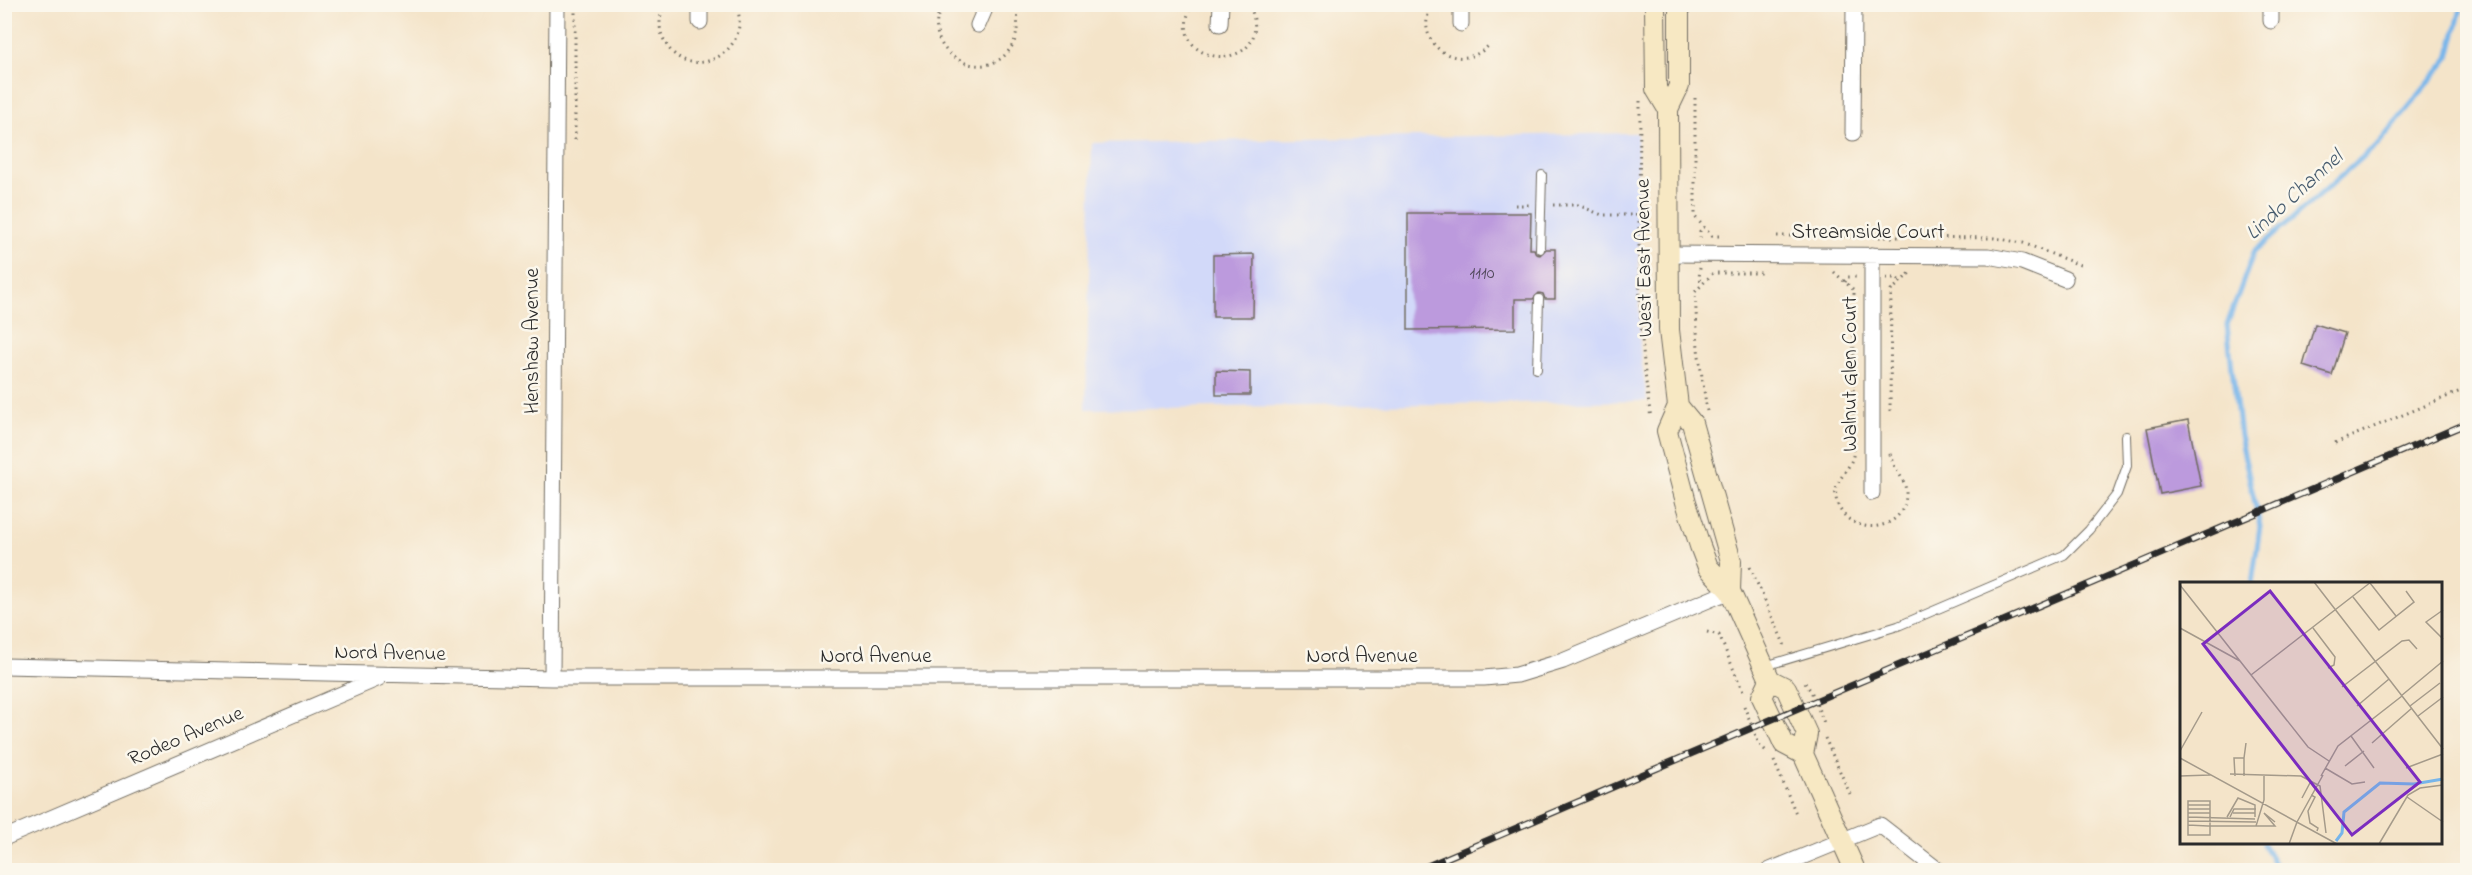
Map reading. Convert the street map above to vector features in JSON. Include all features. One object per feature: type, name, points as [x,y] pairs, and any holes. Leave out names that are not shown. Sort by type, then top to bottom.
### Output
[{"type":"main road","name":"West East Avenue","points":[[1655,4],[1656,89],[1668,109]]},
{"type":"main road","name":"West East Avenue","points":[[1679,4],[1679,86],[1668,109],[1667,254],[1669,330],[1678,406],[1667,431],[1686,502],[1708,567],[1730,591],[1766,673]]},
{"type":"main road","name":"West East Avenue","points":[[1678,406],[1692,423],[1731,561],[1730,591]]},
{"type":"main road","points":[[1766,673],[1762,697],[1784,744],[1803,754],[1855,870]]},
{"type":"street","name":"Henshaw Avenue","points":[[552,678],[557,4]]},
{"type":"street","points":[[700,4],[700,22]]},
{"type":"street","points":[[978,25],[987,4]]},
{"type":"street","points":[[1220,24],[1221,4]]},
{"type":"street","points":[[1461,4],[1461,24]]},
{"type":"street","points":[[1853,133],[1854,4]]},
{"type":"street","points":[[2271,4],[2271,21]]},
{"type":"street","name":"Streamside Court","points":[[1667,254],[1967,255],[2004,258],[2038,267],[2066,279]]},
{"type":"street","name":"Walnut Glen Court","points":[[1872,255],[1872,493]]},
{"type":"street","name":"Nord Avenue","points":[[4,666],[552,678],[1501,677],[1563,662],[1730,591]]},
{"type":"street","name":"Rodeo Avenue","points":[[4,838],[384,675]]},
{"type":"street","points":[[1778,869],[1841,839],[1880,825],[1938,870]]},
{"type":"lane","points":[[1540,249],[1542,175]]},
{"type":"lane","points":[[1538,369],[1539,299]]},
{"type":"lane","points":[[1766,673],[1791,659],[1898,626],[2064,555],[2089,530],[2117,494],[2127,466],[2126,436]]},
{"type":"path","points":[[575,4],[575,140]]},
{"type":"path","points":[[1433,4],[1429,14],[1428,31],[1434,43],[1444,53],[1456,58],[1472,57],[1490,44]]},
{"type":"path","points":[[1695,91],[1695,217],[1712,236],[1728,236]]},
{"type":"path","points":[[1515,205],[1578,205],[1602,215],[1640,215]]},
{"type":"path","points":[[1770,237],[1994,238],[2023,243],[2080,266]]},
{"type":"path","points":[[1824,272],[1835,272],[1854,290],[1853,452],[1850,464],[1838,483],[1836,491],[1839,506],[1854,523],[1869,527],[1886,525],[1903,507],[1906,489],[1892,462],[1890,451]]},
{"type":"path","points":[[1708,419],[1698,349],[1695,292],[1713,273],[1768,273]]},
{"type":"path","points":[[1890,415],[1891,291],[1909,273],[1920,273]]},
{"type":"path","points":[[2335,443],[2468,388]]},
{"type":"path","points":[[1747,560],[1800,679],[1811,691],[1822,713],[1823,731],[1850,794]]},
{"type":"shaded area","points":[[1637,133],[1640,349],[1647,401],[1086,409],[1092,143]]},
{"type":"building","points":[[1408,213],[1531,213],[1530,249],[1534,249],[1536,254],[1540,255],[1546,249],[1555,249],[1555,299],[1545,299],[1543,294],[1539,293],[1533,299],[1515,299],[1515,329],[1408,330]]},
{"type":"building","points":[[1254,254],[1253,317],[1213,317],[1213,255]]},
{"type":"building","points":[[2315,324],[2345,333],[2332,375],[2303,366]]},
{"type":"building","points":[[1216,371],[1250,372],[1250,395],[1216,395]]},
{"type":"building","points":[[2188,420],[2201,486],[2160,494],[2147,428]]},
{"type":"waterway","name":"Lindo Channel","points":[[2252,582],[2260,526],[2240,436],[2227,325],[2254,252],[2379,143],[2449,58],[2462,4]]},
{"type":"waterway","name":"Lindo Channel","points":[[2264,845],[2278,870]]},
{"type":"railway","points":[[1418,870],[2468,423]]}]
